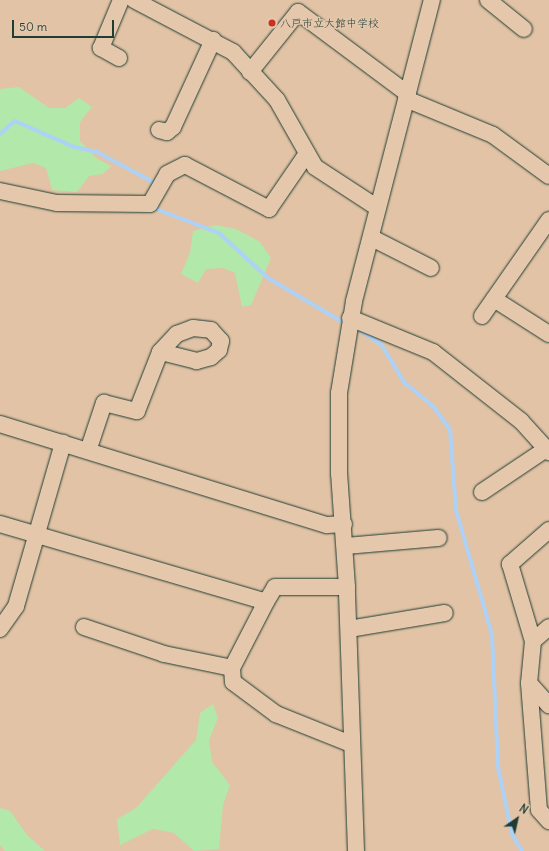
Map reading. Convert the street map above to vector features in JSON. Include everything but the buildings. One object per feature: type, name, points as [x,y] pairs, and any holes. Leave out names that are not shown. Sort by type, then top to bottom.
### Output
[{"type":"street","points":[[119,58],[101,48],[121,0]]},
{"type":"street","points":[[134,0],[213,40],[233,52],[277,100],[306,155],[316,167],[378,208]]},
{"type":"street","points":[[356,851],[351,744],[346,546],[339,474],[339,393],[350,318],[372,238],[386,166],[407,97],[432,0]]},
{"type":"street","points":[[488,0],[524,29]]},
{"type":"street","points":[[250,72],[298,12],[407,97],[493,135],[549,176]]},
{"type":"street","points":[[159,130],[167,132],[172,127],[213,40]]},
{"type":"street","points":[[0,191],[57,203],[150,204],[167,174],[185,165],[269,209],[306,155]]},
{"type":"street","points":[[482,316],[549,220]]},
{"type":"street","points":[[372,238],[432,268]]},
{"type":"street","points":[[494,299],[549,334]]},
{"type":"street","points":[[350,318],[433,352],[521,421],[547,451],[482,492]]},
{"type":"street","points":[[88,451],[104,403],[137,411],[160,352]]},
{"type":"street","points":[[0,424],[327,525],[344,524]]},
{"type":"street","points":[[0,629],[16,606],[36,532],[63,443]]},
{"type":"street","points":[[0,524],[36,532],[266,602]]},
{"type":"street","points":[[549,530],[510,564],[533,641],[529,682],[539,810],[549,821]]},
{"type":"street","points":[[346,546],[439,538]]},
{"type":"street","points":[[347,587],[275,587],[232,668],[233,682],[276,714],[351,744]]},
{"type":"street","points":[[349,629],[445,613]]},
{"type":"street","points":[[533,641],[549,627]]},
{"type":"street","points":[[84,628],[164,654],[232,668]]},
{"type":"street","points":[[529,682],[549,705]]},
{"type":"green space","points":[[19,87],[49,108],[65,108],[79,98],[92,107],[80,122],[80,141],[96,158],[111,166],[103,174],[89,176],[77,192],[52,190],[46,168],[33,163],[0,171],[0,89]]},
{"type":"green space","points":[[216,225],[236,229],[260,242],[271,258],[251,305],[242,307],[235,273],[223,268],[206,269],[198,283],[181,274],[190,253],[193,231]]},
{"type":"green space","points":[[213,704],[218,718],[209,740],[212,762],[230,785],[223,805],[219,849],[194,851],[174,833],[153,829],[120,845],[117,819],[136,808],[196,740],[200,713]]},
{"type":"green space","points":[[0,808],[10,811],[28,836],[45,851],[5,851],[0,845]]},
{"type":"waterway","points":[[0,134],[15,121],[74,147],[97,152],[153,182],[154,186]]},
{"type":"waterway","points":[[156,205],[156,209],[219,233],[268,278],[346,324]]},
{"type":"waterway","points":[[360,330],[381,344],[404,382],[433,406],[450,429],[456,510],[492,635],[498,767],[512,834],[522,851]]},
{"type":"place","name":"八戸市立大館中学校","points":[[272,23]]}]
